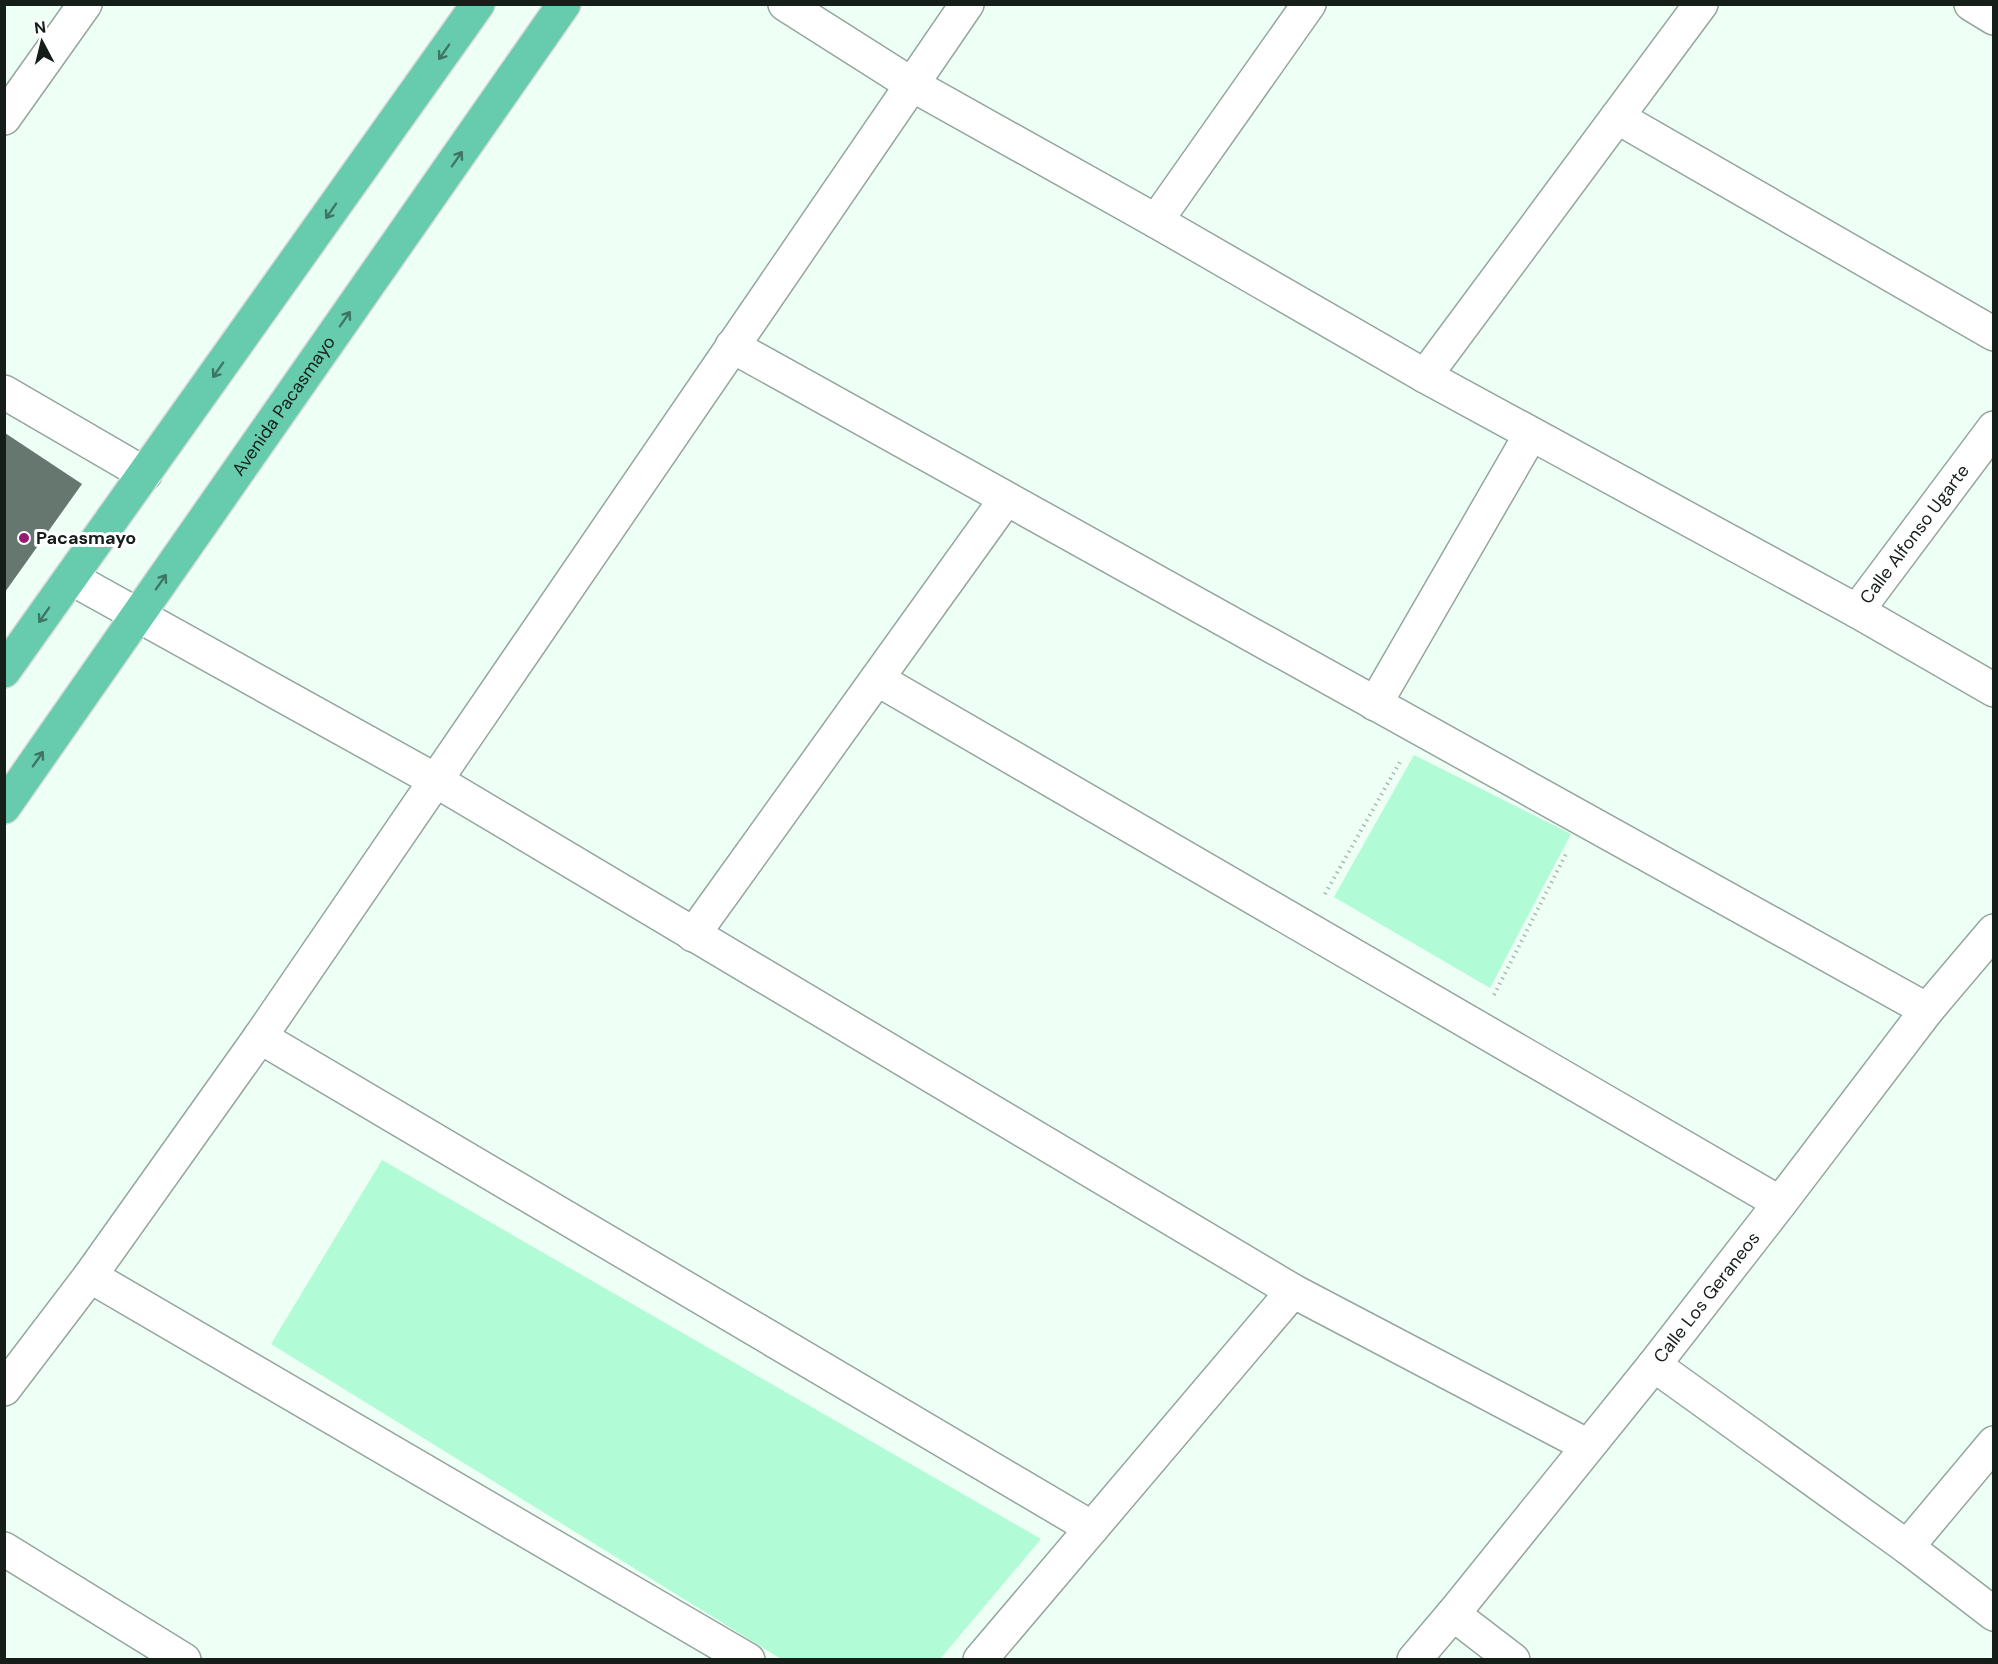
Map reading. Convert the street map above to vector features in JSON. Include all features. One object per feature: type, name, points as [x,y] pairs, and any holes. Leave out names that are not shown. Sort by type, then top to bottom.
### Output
[{"type":"main road","points":[[4,671],[478,4]]},
{"type":"main road","name":"Avenida Pacasmayo","points":[[4,807],[564,4]]},
{"type":"street","points":[[4,118],[85,4]]},
{"type":"street","points":[[785,4],[911,84],[1156,221],[1425,376],[1857,611],[1994,690]]},
{"type":"street","points":[[4,1389],[90,1276],[260,1037],[967,4]]},
{"type":"street","points":[[1156,221],[1309,4]]},
{"type":"street","points":[[1425,376],[1701,4]]},
{"type":"street","points":[[1971,4],[1994,18]]},
{"type":"street","points":[[1617,117],[1994,334]]},
{"type":"street","points":[[732,346],[1927,1010]]},
{"type":"street","points":[[4,392],[145,474]]},
{"type":"street","name":"Calle Alfonso Ugarte","points":[[1857,611],[1994,428]]},
{"type":"street","points":[[1375,704],[1531,434]]},
{"type":"street","points":[[693,935],[1006,499]]},
{"type":"street","points":[[71,578],[435,780],[1293,1291],[1588,1446]]},
{"type":"street","points":[[877,679],[1780,1203]]},
{"type":"street","name":"Calle Los Geraneos","points":[[1414,1659],[1654,1365],[1927,1010],[1994,931]]},
{"type":"street","points":[[260,1037],[1092,1528]]},
{"type":"street","points":[[90,1276],[748,1659]]},
{"type":"street","points":[[980,1659],[1293,1291]]},
{"type":"street","points":[[1654,1365],[1907,1547],[1994,1614]]},
{"type":"street","points":[[1907,1547],[1994,1443]]},
{"type":"street","points":[[4,1548],[184,1659]]},
{"type":"street","points":[[1453,1614],[1513,1659]]},
{"type":"path","points":[[1306,928],[1419,728]]},
{"type":"path","points":[[1478,1028],[1584,819]]},
{"type":"green space","points":[[1414,755],[1571,834],[1490,988],[1334,897]]},
{"type":"green space","points":[[382,1160],[1041,1539],[940,1659],[781,1659],[271,1344]]},
{"type":"building","name":"Pacasmayo","points":[[5,433],[82,484],[5,592]]},
{"type":"place","name":"Pacasmayo","points":[[24,538]]}]
